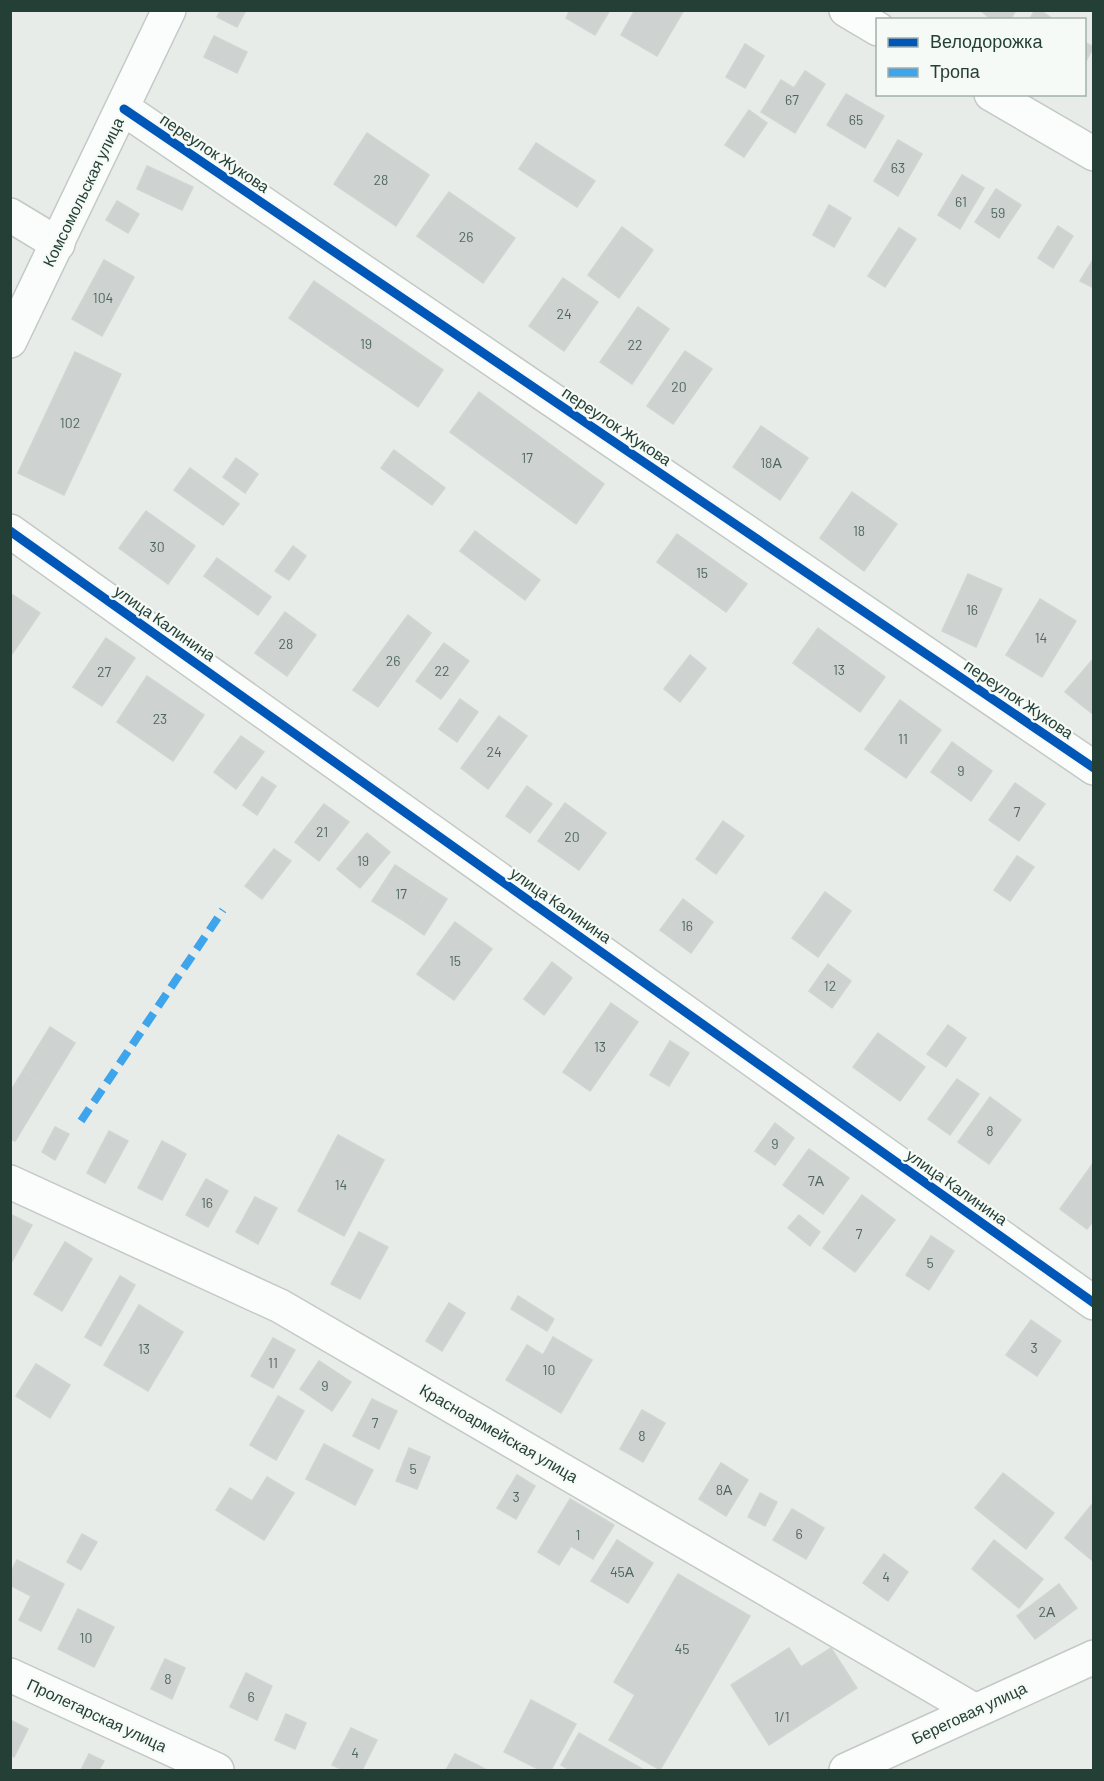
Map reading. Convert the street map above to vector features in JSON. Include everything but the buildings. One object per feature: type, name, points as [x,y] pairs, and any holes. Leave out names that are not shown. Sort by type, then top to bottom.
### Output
[{"type":"street","name":"Комсомольская улица","points":[[10,341],[124,109],[169,10]]},
{"type":"street","points":[[846,10],[876,28]]},
{"type":"street","points":[[994,96],[1094,154]]},
{"type":"street","name":"переулок Жукова","points":[[124,109],[1094,768]]},
{"type":"street","points":[[10,215],[58,244]]},
{"type":"street","name":"улица Калинина","points":[[10,531],[1094,1303]]},
{"type":"street","name":"Красноармейская улица","points":[[10,1182],[280,1306],[974,1710]]},
{"type":"street","name":"Береговая улица","points":[[846,1770],[1094,1657]]},
{"type":"street","name":"Пролетарская улица","points":[[10,1675],[217,1770]]},
{"type":"marked path","points":[[81,1121],[223,910]]},
{"type":"cycle path","points":[[124,109],[1094,768]]},
{"type":"cycle path","points":[[10,531],[1094,1303]]}]
